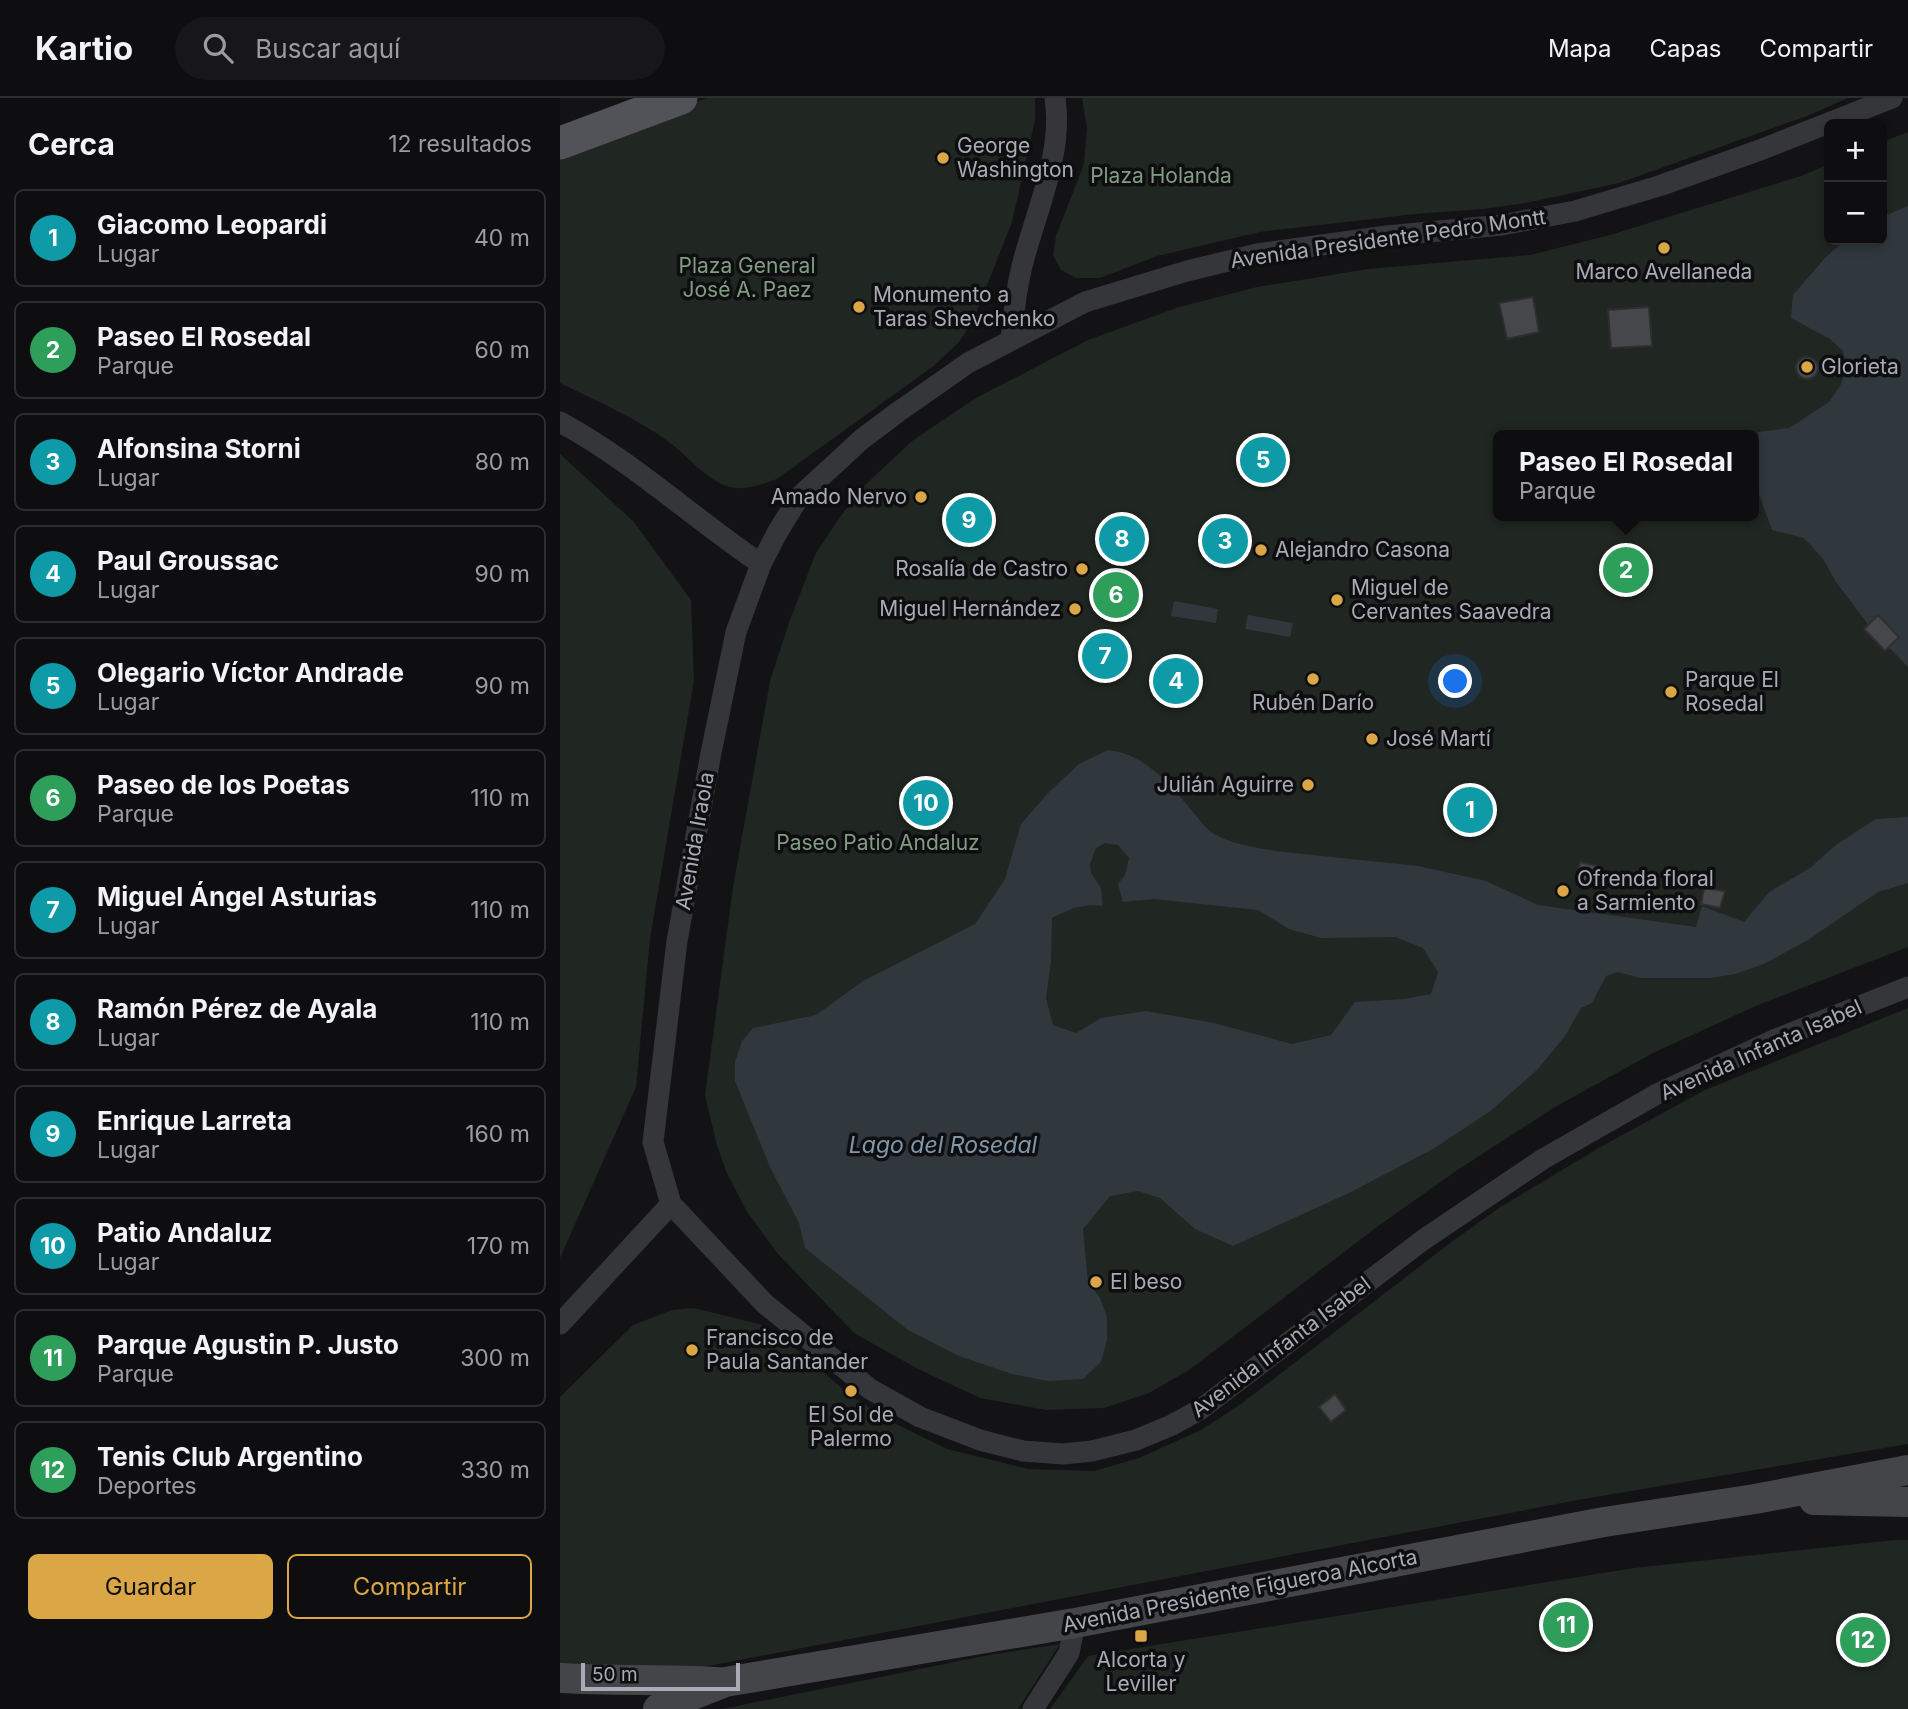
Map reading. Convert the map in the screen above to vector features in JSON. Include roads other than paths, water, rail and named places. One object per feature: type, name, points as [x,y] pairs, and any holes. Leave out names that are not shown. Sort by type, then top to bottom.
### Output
[{"type":"main road","points":[[560,143],[681,98]]},
{"type":"main road","name":"Avenida Presidente Figueroa Alcorta","points":[[658,1709],[725,1682],[1074,1623],[1591,1525],[1755,1499],[1908,1470]]},
{"type":"main road","name":"Avenida Presidente Figueroa Alcorta","points":[[1755,1499],[1908,1502]]},
{"type":"main road","name":"Avenida Presidente Figueroa Alcorta","points":[[560,1678],[616,1682],[674,1679],[725,1682]]},
{"type":"street","points":[[1011,339],[1015,299],[1024,258],[1053,158],[1059,122],[1055,98]]},
{"type":"street","name":"Avenida Presidente Pedro Montt","points":[[761,564],[799,497],[862,439],[968,363],[1085,302],[1187,271],[1257,254],[1387,236],[1503,225],[1575,211],[1659,186],[1760,150],[1892,98]]},
{"type":"street","points":[[560,422],[612,452],[721,537],[761,564]]},
{"type":"street","name":"Avenida Iraola","points":[[671,1204],[653,1142],[669,999],[692,856],[725,684],[736,632],[761,564]]},
{"type":"street","name":"Avenida Infanta Isabel","points":[[671,1204],[765,1304],[870,1389],[920,1417],[980,1440],[1023,1451],[1063,1454],[1092,1451],[1136,1440],[1172,1426],[1201,1409],[1423,1240],[1560,1150],[1657,1094],[1776,1039],[1908,987]]},
{"type":"street","points":[[560,1324],[671,1204]]},
{"type":"street","points":[[1033,1709],[1069,1653],[1074,1623]]},
{"type":"water","points":[[1908,206],[1908,667],[1873,631],[1836,582],[1823,559],[1804,538],[1772,530],[1759,495],[1759,432],[1789,428],[1829,402],[1847,369],[1843,351],[1830,339],[1791,318],[1793,295],[1839,245],[1887,245],[1887,215]]},
{"type":"water","points":[[1174,601],[1218,609],[1216,623],[1171,616]]},
{"type":"water","points":[[1248,615],[1293,623],[1290,637],[1245,629]]},
{"type":"water","name":"Lago del Rosedal","points":[[1108,750],[1134,757],[1166,781],[1209,830],[1232,841],[1284,852],[1418,866],[1486,881],[1538,905],[1696,927],[1702,906],[1744,922],[1769,892],[1810,868],[1837,844],[1876,819],[1908,817],[1908,883],[1878,892],[1808,940],[1764,964],[1735,974],[1711,978],[1640,978],[1618,972],[1606,976],[1592,1003],[1581,1008],[1565,1036],[1537,1070],[1489,1112],[1433,1149],[1351,1192],[1233,1246],[1195,1229],[1160,1198],[1138,1191],[1110,1196],[1083,1229],[1088,1282],[1100,1298],[1107,1317],[1107,1340],[1101,1362],[1083,1379],[1048,1381],[1012,1374],[959,1356],[908,1330],[805,1248],[799,1223],[770,1167],[735,1081],[735,1062],[742,1041],[753,1028],[816,1015],[863,981],[975,924],[1005,879],[1021,824],[1079,764]],"holes":[[[1105,843],[1118,845],[1129,858],[1125,875],[1118,884],[1123,902],[1154,899],[1258,910],[1289,929],[1321,938],[1395,937],[1423,948],[1438,972],[1431,994],[1404,999],[1355,1002],[1331,1035],[1292,1044],[1214,1023],[1146,1011],[1101,1018],[1076,1033],[1053,1025],[1046,998],[1051,961],[1052,918],[1089,905],[1103,906],[1101,888],[1091,873],[1090,864],[1096,848]]]},
{"type":"place","name":"George Washington","points":[[943,158]]},
{"type":"place","name":"Marco Avellaneda","points":[[1664,248]]},
{"type":"place","name":"Monumento a Taras Shevchenko","points":[[859,307]]},
{"type":"place","name":"Glorieta","points":[[1807,367]]},
{"type":"place","name":"Olegario Víctor Andrade","points":[[1263,460]]},
{"type":"place","name":"Amado Nervo","points":[[921,497]]},
{"type":"place","name":"Enrique Larreta","points":[[969,520]]},
{"type":"place","name":"Ramón Pérez de Ayala","points":[[1122,539]]},
{"type":"place","name":"Alfonsina Storni","points":[[1225,541]]},
{"type":"place","name":"Alejandro Casona","points":[[1261,550]]},
{"type":"place","name":"Rosalía de Castro","points":[[1082,569]]},
{"type":"place","name":"Paseo El Rosedal","points":[[1626,570]]},
{"type":"place","name":"Paseo de los Poetas","points":[[1116,595]]},
{"type":"place","name":"Miguel de Cervantes Saavedra","points":[[1337,600]]},
{"type":"place","name":"Miguel Hernández","points":[[1075,609]]},
{"type":"place","name":"Miguel Ángel Asturias","points":[[1105,656]]},
{"type":"place","name":"Rubén Darío","points":[[1313,679]]},
{"type":"place","name":"Paul Groussac","points":[[1176,681]]},
{"type":"place","name":"Parque El Rosedal","points":[[1671,692]]},
{"type":"place","name":"José Martí","points":[[1372,739]]},
{"type":"place","name":"Julián Aguirre","points":[[1308,785]]},
{"type":"place","name":"Patio Andaluz","points":[[926,803]]},
{"type":"place","name":"Giacomo Leopardi","points":[[1470,810]]},
{"type":"place","name":"Ofrenda floral a Sarmiento","points":[[1563,891]]},
{"type":"place","name":"El beso","points":[[1096,1282]]},
{"type":"place","name":"Francisco de Paula Santander","points":[[692,1350]]},
{"type":"place","name":"El Sol de Palermo","points":[[851,1391]]},
{"type":"place","name":"Parque Agustin P. Justo","points":[[1566,1625]]},
{"type":"place","name":"Alcorta y Leviller","points":[[1141,1636]]},
{"type":"place","name":"Tenis Club Argentino","points":[[1863,1640]]},
{"type":"park label","name":"Plaza Holanda","points":[[1161,176]]},
{"type":"park label","name":"Plaza General José A. Paez","points":[[747,278]]},
{"type":"park label","name":"Paseo Patio Andaluz","points":[[878,843]]}]
